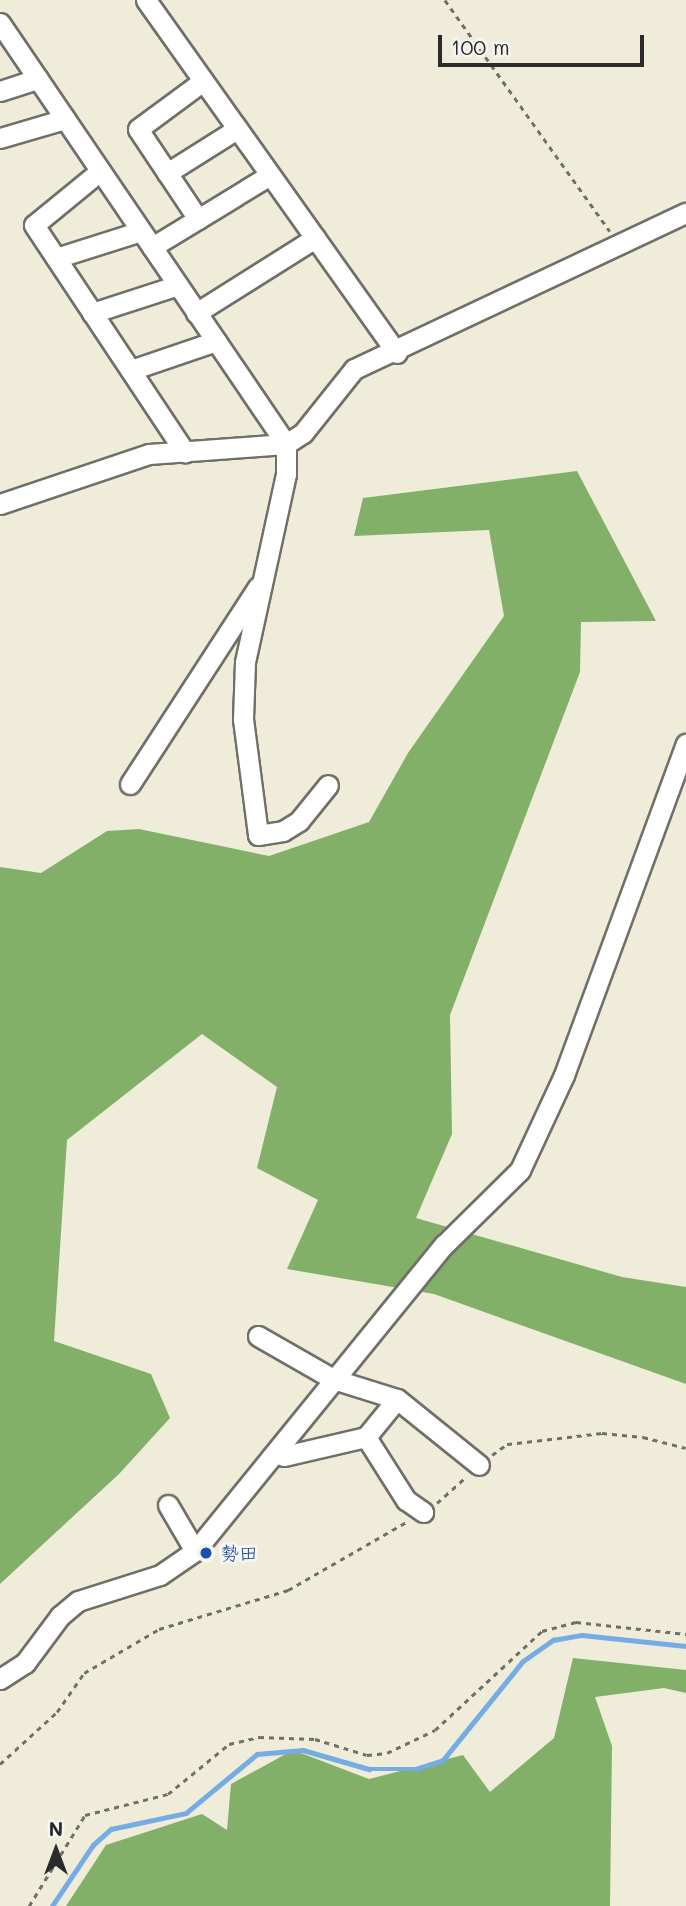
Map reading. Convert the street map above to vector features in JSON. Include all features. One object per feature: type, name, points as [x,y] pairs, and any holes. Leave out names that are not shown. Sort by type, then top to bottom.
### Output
[{"type":"street","points":[[146,0],[397,353]]},
{"type":"street","points":[[0,23],[8,47],[38,79],[286,444],[286,474],[245,662],[243,719],[258,835],[283,831],[299,821],[328,785]]},
{"type":"street","points":[[0,91],[38,79]]},
{"type":"street","points":[[198,219],[138,129],[203,81]]},
{"type":"street","points":[[0,138],[65,119]]},
{"type":"street","points":[[167,173],[237,129]]},
{"type":"street","points":[[100,171],[34,225],[185,452]]},
{"type":"street","points":[[56,258],[146,239],[198,219],[270,176]]},
{"type":"street","points":[[0,504],[149,454],[286,444],[303,433],[354,369],[397,353],[686,213]]},
{"type":"street","points":[[196,313],[315,238]]},
{"type":"street","points":[[92,313],[178,285]]},
{"type":"street","points":[[131,370],[216,341]]},
{"type":"street","points":[[130,784],[264,578]]},
{"type":"street","points":[[0,1679],[25,1664],[60,1616],[78,1601],[160,1575],[195,1551],[444,1245],[520,1170],[532,1149],[686,744]]},
{"type":"street","points":[[258,1336],[333,1379],[397,1399],[480,1465]]},
{"type":"street","points":[[275,1453],[284,1456],[366,1437],[397,1399]]},
{"type":"street","points":[[366,1437],[407,1500],[423,1512]]},
{"type":"street","points":[[168,1505],[195,1551]]},
{"type":"path","points":[[445,0],[620,245]]},
{"type":"path","points":[[0,1763],[57,1712],[84,1673],[159,1629],[288,1590],[423,1512],[507,1444],[603,1433],[643,1437],[686,1448]]},
{"type":"path","points":[[29,1906],[85,1815],[168,1794],[229,1744],[259,1737],[315,1739],[367,1755],[387,1753],[435,1730],[542,1631],[576,1622],[686,1634]]},
{"type":"green space","points":[[577,471],[656,621],[581,622],[580,672],[450,1015],[452,1134],[416,1218],[622,1277],[686,1287],[686,1384],[434,1294],[287,1269],[318,1200],[257,1168],[277,1087],[202,1034],[67,1140],[54,1341],[151,1374],[170,1418],[119,1474],[0,1584],[0,867],[41,873],[107,831],[139,829],[269,856],[369,822],[408,753],[504,616],[489,530],[354,536],[363,498]]},
{"type":"green space","points":[[573,1658],[686,1670],[686,1693],[664,1688],[595,1697],[612,1746],[610,1906],[66,1906],[106,1845],[202,1814],[227,1830],[231,1784],[293,1750],[369,1779],[463,1755],[490,1792],[554,1738]]},
{"type":"waterway","points":[[52,1906],[93,1845],[111,1829],[186,1813],[257,1754],[303,1750],[369,1769],[416,1769],[443,1760],[523,1661],[553,1640],[582,1635],[686,1646]]},
{"type":"place","name":"勢田","points":[[206,1553]]}]
